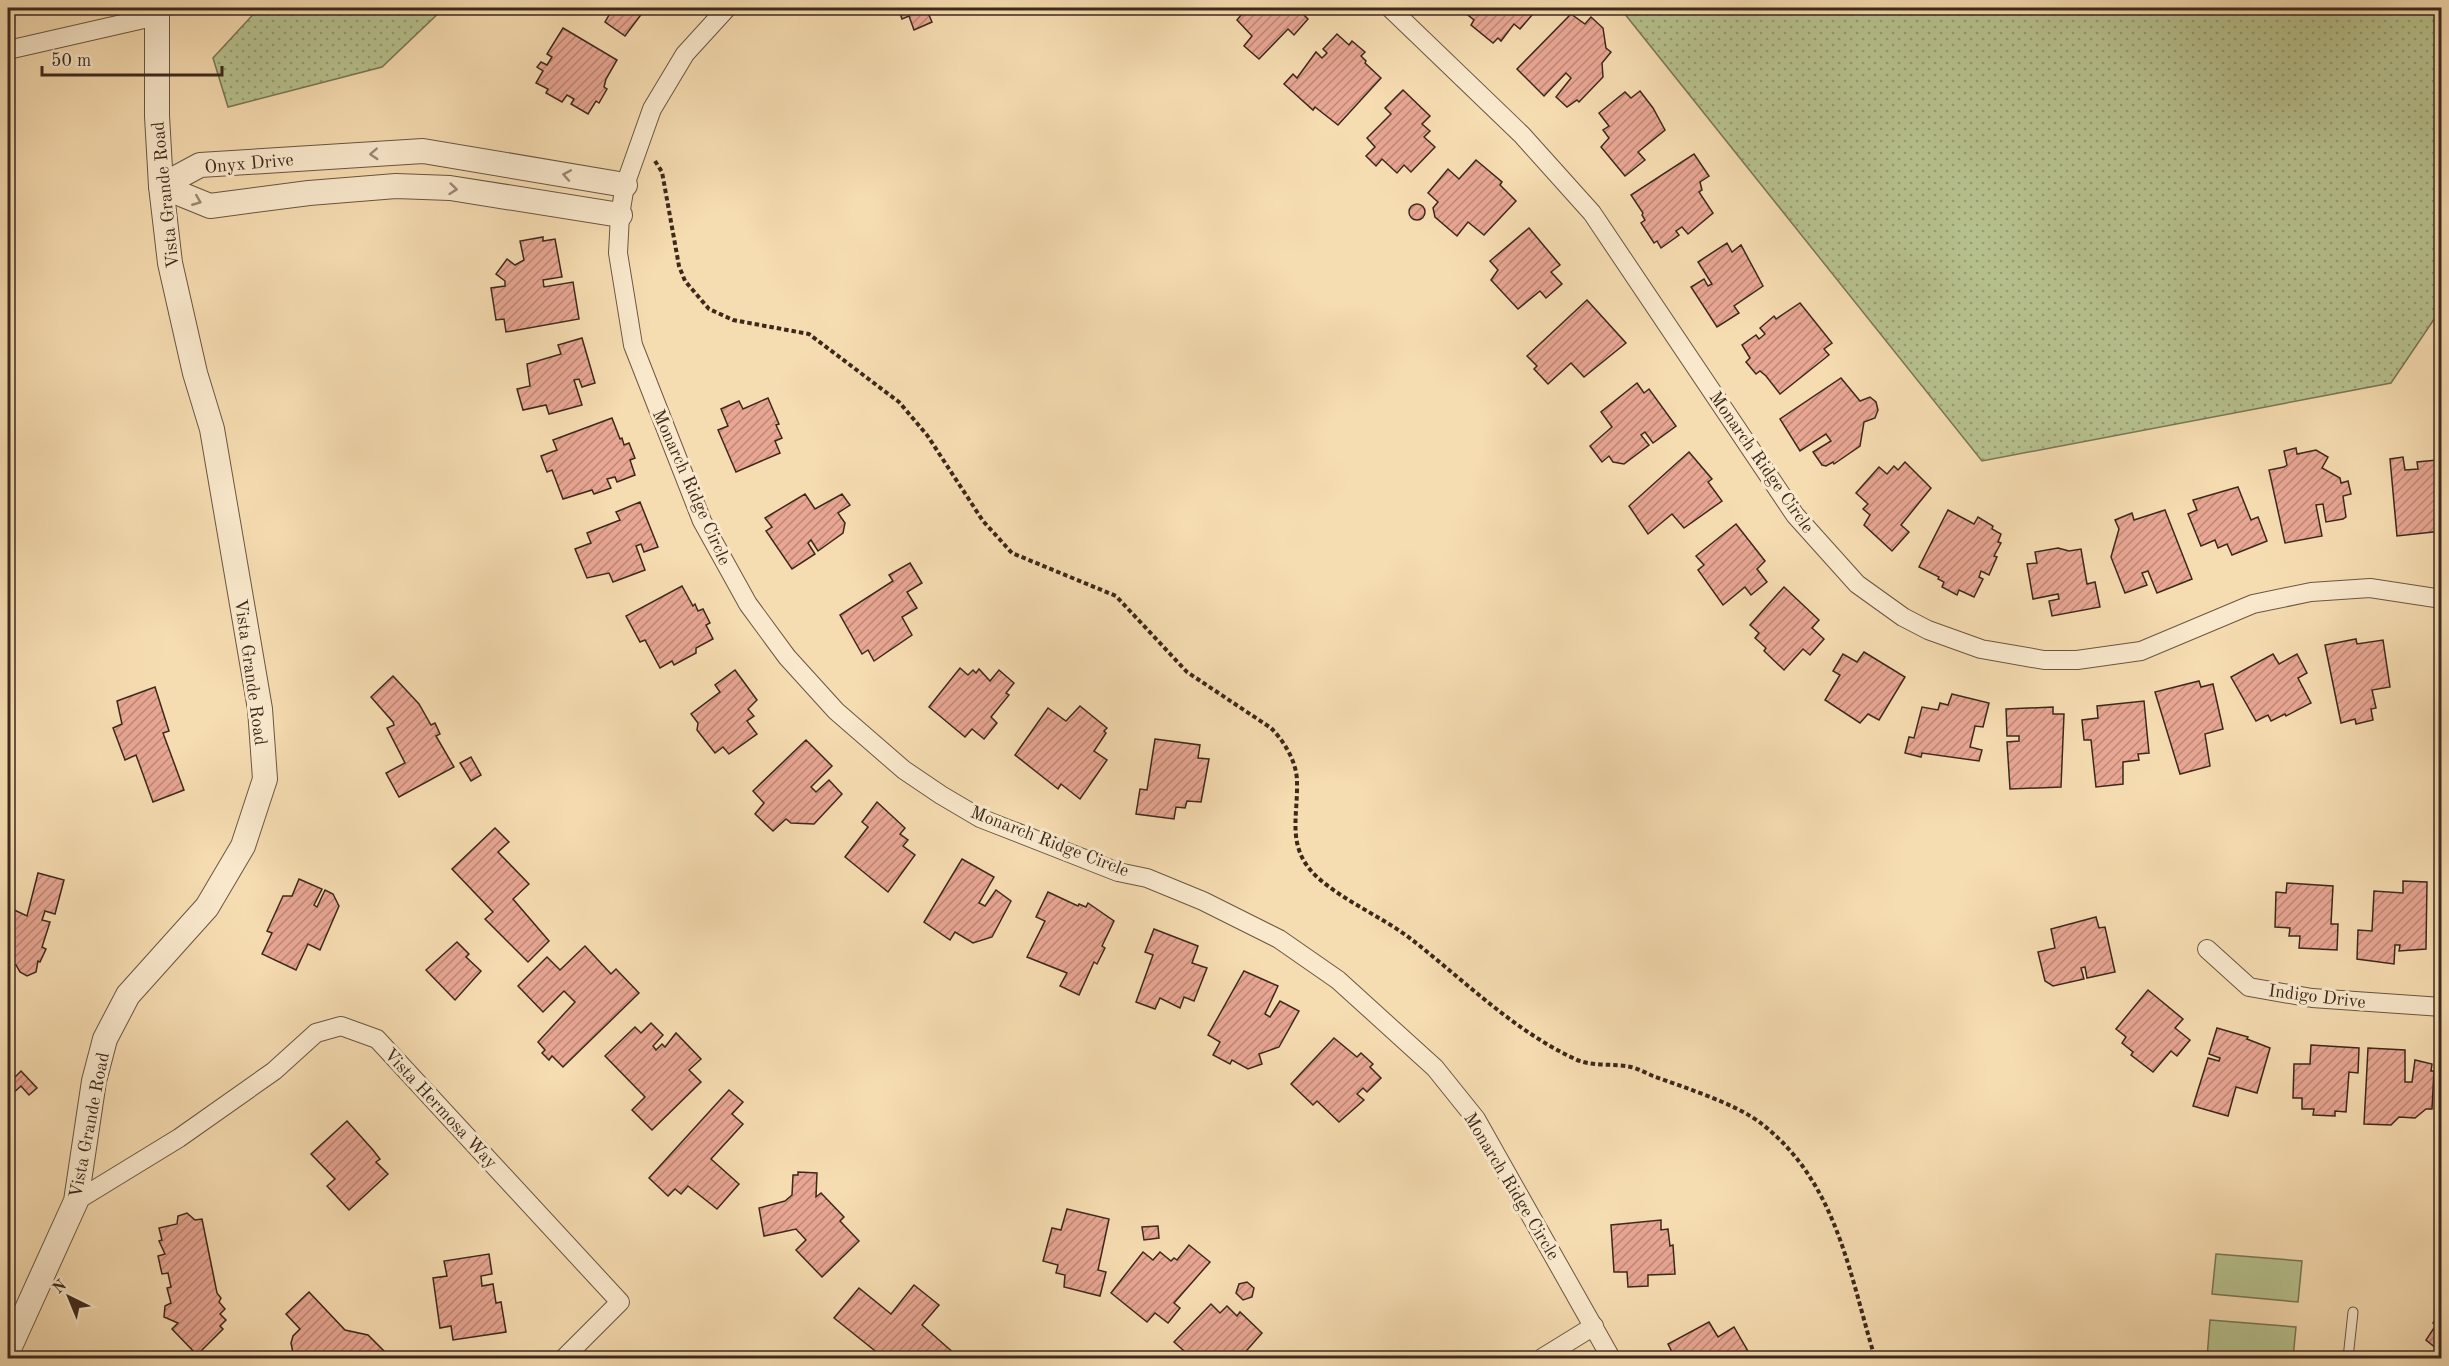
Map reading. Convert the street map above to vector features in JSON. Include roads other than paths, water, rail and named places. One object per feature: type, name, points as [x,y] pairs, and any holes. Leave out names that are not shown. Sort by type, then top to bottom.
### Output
[{"type":"street","name":"Monarch Ridge Circle","points":[[727,8],[685,54],[652,109],[625,185],[620,215],[618,253],[633,345],[684,478],[723,563],[748,603],[805,678],[836,711],[895,763],[980,818],[1118,872],[1147,878],[1203,901],[1280,939],[1338,980],[1435,1068],[1476,1119],[1611,1359]]},
{"type":"street","name":"Monarch Ridge Circle","points":[[1390,8],[1522,135],[1592,213],[1796,515],[1857,584],[1903,617],[1928,630],[1981,649],[2036,659],[2077,660],[2141,651],[2253,604],[2311,592],[2370,588],[2442,598]]},
{"type":"street","points":[[8,50],[157,12]]},
{"type":"street","name":"Vista Grande Road","points":[[8,1351],[14,1319],[76,1201],[94,1081],[105,1040],[128,994],[207,907],[243,846],[265,779],[260,710],[212,429],[195,373],[170,264],[161,186],[157,12]]},
{"type":"street","name":"Onyx Drive","points":[[161,186],[200,165],[423,151],[625,185]]},
{"type":"street","name":"Onyx Drive","points":[[161,186],[210,206],[309,193],[396,186],[450,188],[620,215]]},
{"type":"street","name":"Indigo Drive","points":[[2207,949],[2249,987],[2312,998],[2442,1007]]},
{"type":"street","name":"Vista Hermosa Way","points":[[76,1201],[179,1138],[274,1071],[316,1033],[341,1026],[377,1039],[620,1302],[564,1359]]},
{"type":"street","points":[[1542,1359],[1594,1326]]},
{"type":"lane","points":[[2348,1359],[2353,1312]]}]
